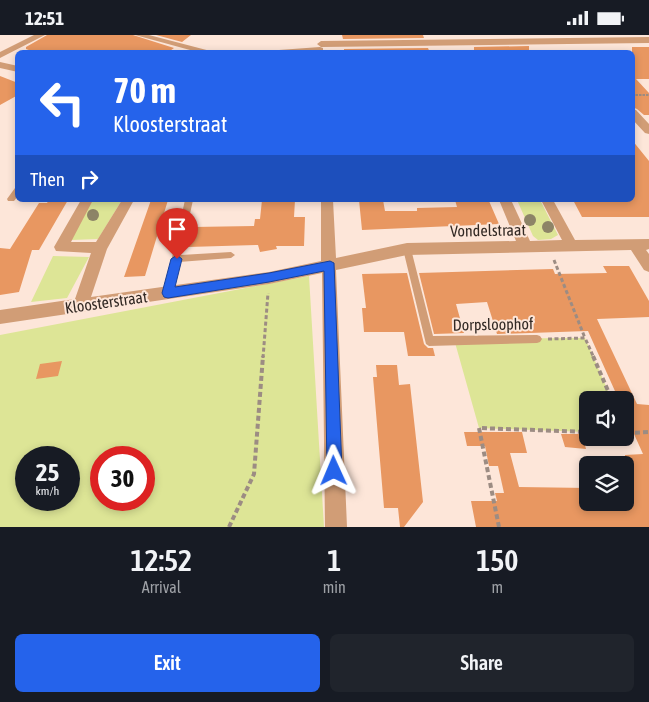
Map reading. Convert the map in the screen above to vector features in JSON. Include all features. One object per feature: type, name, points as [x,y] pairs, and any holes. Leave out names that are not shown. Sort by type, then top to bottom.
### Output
[{"type":"street","points":[[1,53],[41,35]]},
{"type":"street","points":[[139,35],[202,50]]},
{"type":"street","points":[[294,50],[321,45],[437,42],[450,39],[464,42],[649,40]]},
{"type":"street","points":[[573,41],[580,50]]},
{"type":"street","points":[[437,42],[441,50]]},
{"type":"street","points":[[464,42],[468,50]]},
{"type":"street","points":[[0,65],[15,68]]},
{"type":"street","points":[[635,115],[647,127]]},
{"type":"street","points":[[85,202],[61,247],[100,248]]},
{"type":"street","points":[[80,306],[100,248],[127,202]]},
{"type":"street","points":[[327,202],[336,527]]},
{"type":"street","points":[[506,202],[525,247]]},
{"type":"street","points":[[548,202],[571,245]]},
{"type":"street","points":[[642,244],[649,266]]},
{"type":"street","name":"Vondelstraat","points":[[330,266],[407,249],[642,244]]},
{"type":"street","name":"Kloosterstraat","points":[[0,317],[269,278],[330,266]]},
{"type":"lane","points":[[11,199],[15,194]]},
{"type":"lane","points":[[168,293],[189,202]]},
{"type":"lane","name":"Dorpsloophof","points":[[407,249],[429,341],[538,339]]},
{"type":"lane","points":[[177,259],[231,255]]},
{"type":"path","points":[[635,95],[649,95]]},
{"type":"path","points":[[549,246],[608,391]]},
{"type":"path","points":[[229,527],[254,474],[269,278]]},
{"type":"path","name":"Dorpsloophof","points":[[538,339],[585,338]]},
{"type":"path","points":[[499,527],[479,428],[579,432]]},
{"type":"path","points":[[634,432],[649,432]]},
{"type":"green space","points":[[89,202],[121,202],[98,239],[71,240]]},
{"type":"green space","points":[[518,202],[541,202],[558,235],[551,239],[538,240],[533,236]]},
{"type":"green space","points":[[53,256],[89,257],[67,298],[31,302]]},
{"type":"green space","points":[[309,276],[324,527],[0,527],[0,335]]},
{"type":"green space","points":[[585,338],[608,391],[579,391],[579,432],[479,428],[454,339]]},
{"type":"building","points":[[47,35],[133,35],[174,48],[171,50],[29,50],[26,47]]},
{"type":"building","points":[[156,35],[191,35],[182,42]]},
{"type":"building","points":[[342,35],[423,35],[424,38],[343,39]]},
{"type":"building","points":[[529,46],[529,50],[474,50],[474,47]]},
{"type":"building","points":[[632,47],[649,47],[649,79],[636,79],[649,93],[649,115],[644,115],[635,108],[635,50],[632,50]]},
{"type":"building","points":[[428,48],[429,50],[344,50]]},
{"type":"building","points":[[0,76],[15,82],[15,97],[0,105]]},
{"type":"building","points":[[635,144],[649,161],[649,217],[582,217],[574,202],[635,202]]},
{"type":"building","points":[[67,202],[39,250],[32,250],[19,292],[0,295],[0,248],[10,249],[39,203]]},
{"type":"building","points":[[150,202],[167,202],[145,276],[124,277]]},
{"type":"building","points":[[262,202],[295,202],[294,217],[305,217],[304,246],[276,246],[277,249],[260,252],[258,245],[188,247],[193,227],[254,226],[255,219],[260,219]]},
{"type":"building","points":[[359,202],[383,202],[385,211],[417,211],[417,208],[457,207],[456,202],[489,202],[499,224],[362,230]]},
{"type":"building","points":[[603,266],[629,266],[649,301],[649,317],[597,319],[631,391],[615,391],[588,331],[497,334],[487,302],[456,304],[464,333],[434,334],[419,273],[553,269],[555,274],[607,273]]},
{"type":"building","points":[[407,273],[424,344],[428,348],[433,348],[435,356],[408,356],[404,332],[364,332],[362,308],[366,308],[362,274]]},
{"type":"building","points":[[62,361],[58,376],[36,379],[40,364]]},
{"type":"building","points":[[376,365],[397,365],[399,385],[410,384],[423,502],[404,527],[400,527],[398,508],[384,508],[373,377],[377,377]]},
{"type":"building","points":[[634,398],[637,404],[649,405],[649,527],[476,527],[471,501],[497,501],[495,493],[504,493],[498,466],[489,466],[485,446],[467,446],[464,432],[522,432],[527,453],[510,453],[519,487],[579,488],[579,511],[634,511],[634,456],[625,455],[643,454],[634,434]]},
{"type":"building","points":[[561,434],[579,434],[579,446],[585,446],[586,449],[565,447]]},
{"type":"route","points":[[177,259],[168,293],[269,278],[330,266],[334,471]]}]
